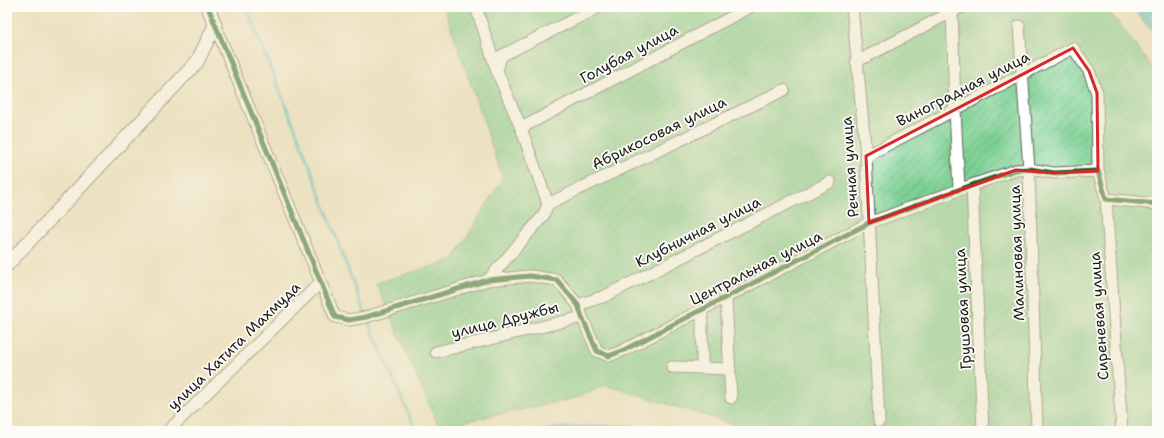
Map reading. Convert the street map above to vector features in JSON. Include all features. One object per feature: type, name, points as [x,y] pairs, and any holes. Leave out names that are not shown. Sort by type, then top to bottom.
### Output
[{"type":"street","points":[[208,7],[320,283]]},
{"type":"street","points":[[476,7],[497,71],[521,128],[548,204],[543,216],[488,280]]},
{"type":"street","points":[[497,71],[501,56],[598,7]]},
{"type":"street","name":"Голубая улица","points":[[521,128],[750,7]]},
{"type":"street","name":"Речная улица","points":[[852,7],[866,156],[879,421]]},
{"type":"street","points":[[856,62],[955,8],[955,110],[959,189]]},
{"type":"street","points":[[7,265],[197,62],[215,25]]},
{"type":"street","name":"Малиновая улица","points":[[1019,26],[1021,75],[1029,169],[1037,431]]},
{"type":"street","name":"Виноградная улица","points":[[866,156],[1073,48],[1089,71],[1097,93],[1098,171]]},
{"type":"street","name":"Абрикосовая улица","points":[[548,204],[784,90]]},
{"type":"street","name":"Центральная улица","points":[[320,283],[335,317],[349,320],[388,311],[488,280],[530,276],[556,280],[578,305],[597,351],[609,356],[624,350],[869,223],[959,189],[1016,170],[1029,169],[1054,173],[1098,171]]},
{"type":"street","points":[[1098,171],[1106,199],[1157,204]]},
{"type":"street","name":"Клубничная улица","points":[[578,305],[605,296],[830,182]]},
{"type":"street","name":"Грушовая улица","points":[[972,185],[983,431]]},
{"type":"street","name":"Сиреневая улица","points":[[1106,199],[1122,431]]},
{"type":"street","name":"улица Хатита Махмуда","points":[[168,431],[320,283]]},
{"type":"street","points":[[726,297],[731,398]]},
{"type":"street","points":[[702,310],[702,368]]},
{"type":"street","name":"улица Дружбы","points":[[436,352],[582,317]]},
{"type":"street","points":[[672,367],[730,369]]},
{"type":"highlighted area","points":[[1073,48],[1089,71],[1097,93],[1098,171],[1054,173],[1016,170],[869,223],[866,156]]},
{"type":"green space","points":[[444,7],[1106,7],[1157,74],[1157,431],[755,431],[606,385],[576,398],[439,427],[376,283],[453,260],[503,178]]},
{"type":"water","points":[[1132,7],[1157,7],[1157,38]]},
{"type":"water","points":[[630,425],[657,431],[537,431],[562,427]]},
{"type":"waterway","points":[[246,7],[299,138],[365,314]]},
{"type":"waterway","points":[[367,319],[416,431]]},
{"type":"cycle path","points":[[208,7],[335,317],[349,320],[366,317],[488,280],[530,276],[557,280],[578,305],[597,351],[609,356],[624,350],[869,223],[1016,170],[1029,169],[1054,173],[1098,171],[1106,199],[1157,204]]}]
